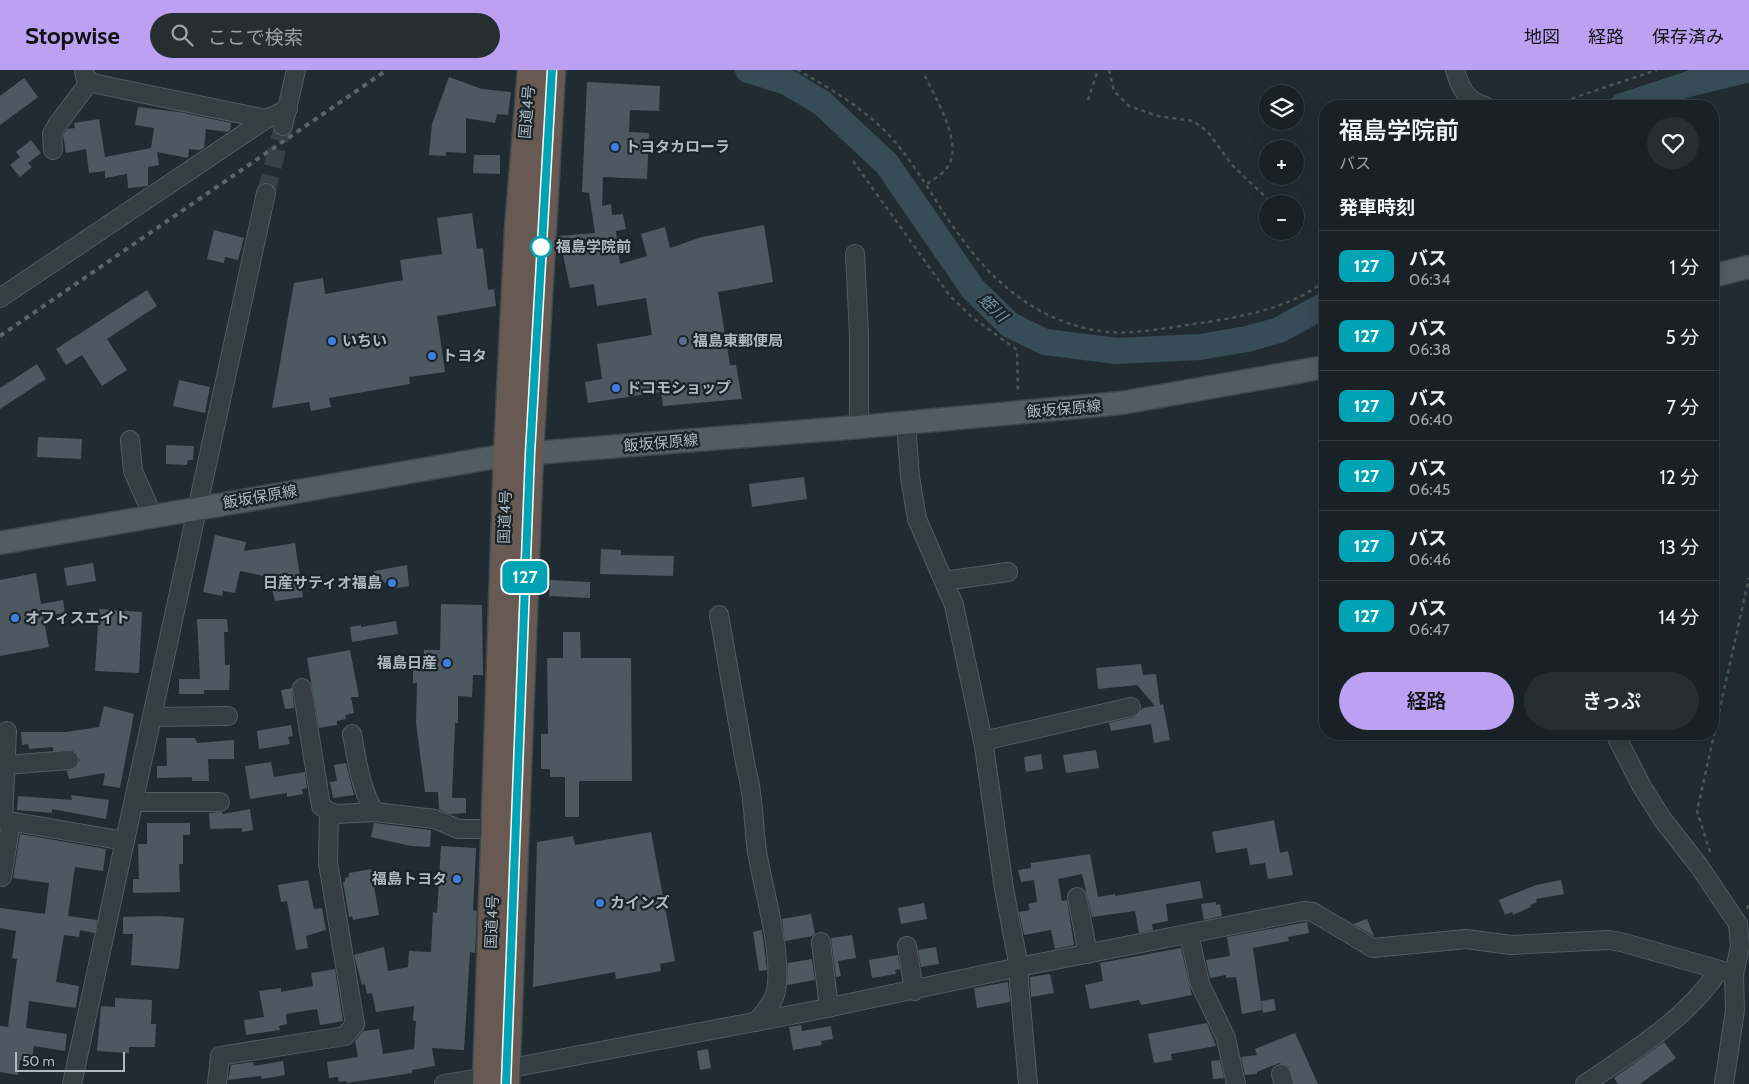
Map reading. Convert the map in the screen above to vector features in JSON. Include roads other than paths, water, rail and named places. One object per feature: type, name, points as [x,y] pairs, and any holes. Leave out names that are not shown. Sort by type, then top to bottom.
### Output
[{"type":"highway","name":"国道4号","points":[[496,1078],[518,454],[518,229],[541,73]]},
{"type":"highway","name":"国道4号","points":[[496,1078],[496,829],[518,454]]},
{"type":"main road","points":[[1719,274],[1749,267]]},
{"type":"main road","name":"飯坂保原線","points":[[0,543],[518,454],[859,427],[1121,403],[1319,368]]},
{"type":"street","points":[[54,150],[52,134],[87,76],[266,119],[286,118],[296,70]]},
{"type":"street","points":[[1455,70],[1462,91],[1472,100]]},
{"type":"street","points":[[0,298],[266,119]]},
{"type":"street","points":[[72,1084],[135,802],[196,508],[266,193]]},
{"type":"street","points":[[855,254],[859,335],[859,427]]},
{"type":"street","points":[[906,423],[910,477],[917,519],[954,605],[983,741],[1004,889],[1019,967],[1018,982],[1028,1084]]},
{"type":"street","points":[[130,440],[133,471],[153,516]]},
{"type":"street","points":[[944,581],[1008,572]]},
{"type":"street","points":[[719,615],[746,768],[751,783],[754,829],[775,951],[777,988],[774,999],[756,1022]]},
{"type":"street","points":[[302,688],[321,806],[329,812],[337,814],[375,812],[435,819],[458,829],[496,829]]},
{"type":"street","points":[[983,741],[1131,708]]},
{"type":"street","points":[[153,717],[228,716]]},
{"type":"street","points":[[7,732],[2,820],[126,841]]},
{"type":"street","points":[[352,734],[358,769],[370,804],[375,812]]},
{"type":"street","points":[[1585,1084],[1639,1047],[1691,1003],[1726,972],[1740,947],[1738,924],[1699,866],[1663,820],[1642,787],[1618,740]]},
{"type":"street","points":[[5,765],[69,760]]},
{"type":"street","points":[[135,802],[220,802]]},
{"type":"street","points":[[217,1084],[220,1056],[345,1036],[355,1024],[328,863],[329,812]]},
{"type":"street","points":[[2,877],[11,822]]},
{"type":"street","points":[[1077,897],[1088,954]]},
{"type":"street","points":[[444,1084],[496,1078],[1019,967],[1304,911],[1313,912],[1373,948],[1466,939],[1511,945],[1609,940],[1726,972]]},
{"type":"street","points":[[1189,934],[1200,984],[1226,1038],[1236,1084]]},
{"type":"street","points":[[821,942],[829,1008]]},
{"type":"street","points":[[908,946],[914,990]]},
{"type":"street","points":[[1724,1084],[1735,1010],[1726,972]]},
{"type":"waterway","name":"蛭川","points":[[748,70],[787,82],[822,103],[887,164],[973,289],[1010,325],[1045,342],[1117,351],[1200,347],[1247,339],[1279,330],[1319,308]]},
{"type":"waterway","name":"蛭川","points":[[1640,100],[1692,83],[1745,70]]},
{"type":"tunnel","points":[[266,193],[283,126]]},
{"type":"railway","points":[[0,336],[387,70]]},
{"type":"place","name":"トヨタカローラ","points":[[615,147]]},
{"type":"place","name":"福島学院前","points":[[541,247]]},
{"type":"place","name":"いちい","points":[[332,341]]},
{"type":"place","name":"福島東郵便局","points":[[683,341]]},
{"type":"place","name":"トヨタ","points":[[432,356]]},
{"type":"place","name":"ドコモショップ","points":[[616,388]]},
{"type":"place","name":"日産サティオ福島","points":[[392,583]]},
{"type":"place","name":"オフィスエイト","points":[[15,618]]},
{"type":"place","name":"福島日産","points":[[447,663]]},
{"type":"place","name":"福島トヨタ","points":[[457,879]]},
{"type":"place","name":"カインズ","points":[[600,903]]}]
